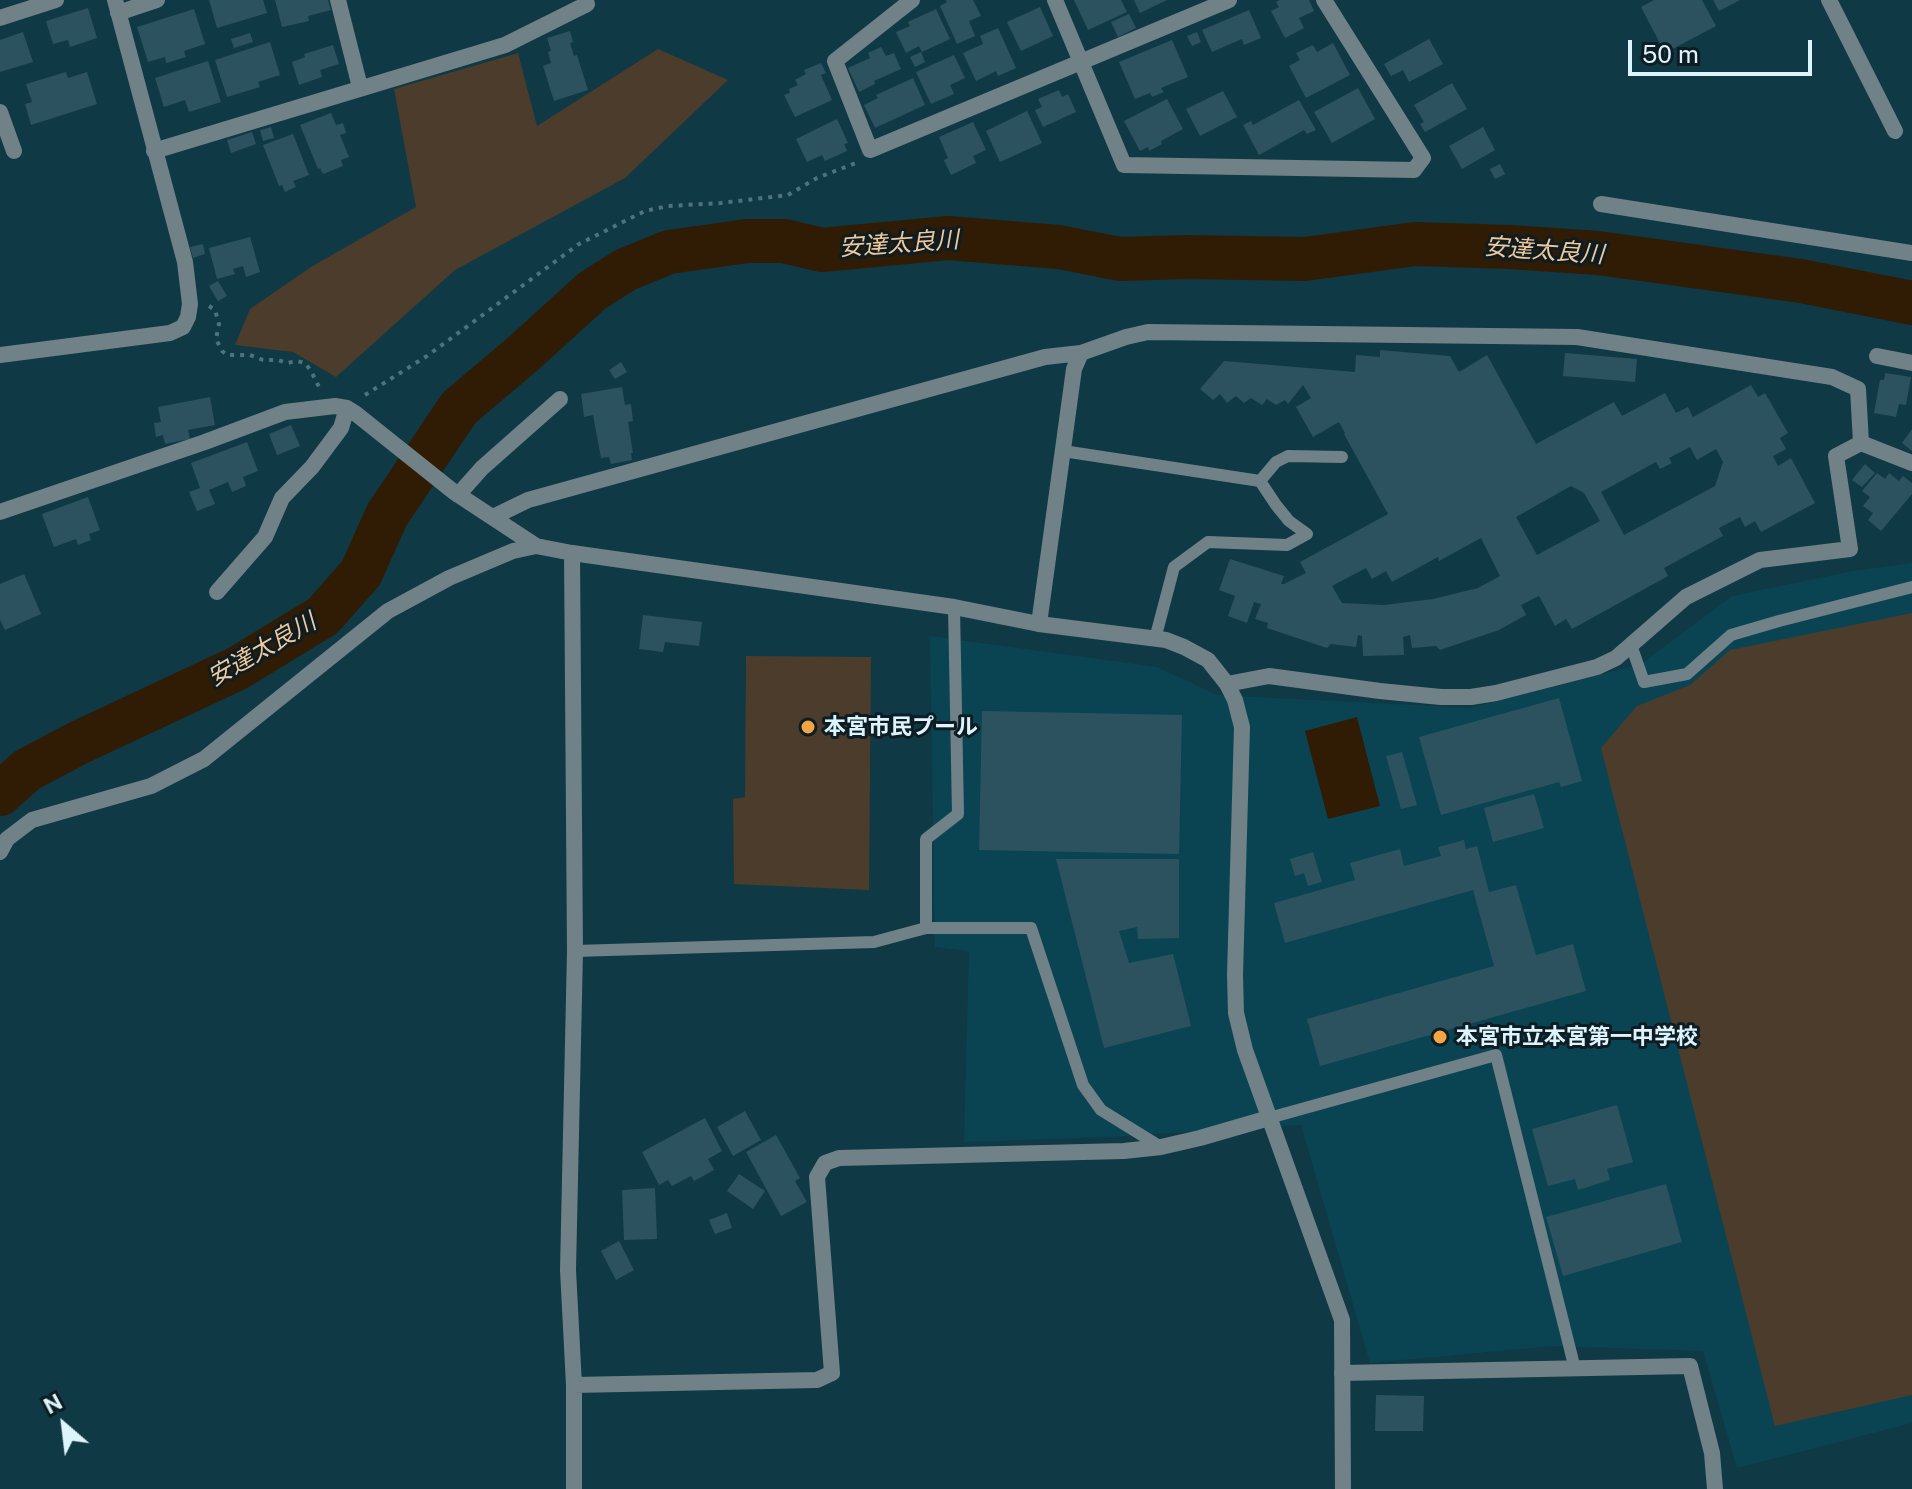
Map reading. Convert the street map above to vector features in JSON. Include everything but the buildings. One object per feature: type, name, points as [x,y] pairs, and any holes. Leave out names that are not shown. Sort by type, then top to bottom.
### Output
[{"type":"street","points":[[0,18],[56,0]]},
{"type":"street","points":[[0,355],[170,333],[183,327],[188,317],[190,304],[185,262],[116,6],[157,0]]},
{"type":"street","points":[[338,0],[360,87]]},
{"type":"street","points":[[154,151],[505,45],[587,4],[585,0]]},
{"type":"street","points":[[912,0],[835,61],[870,150],[1229,0]]},
{"type":"street","points":[[1055,0],[1124,165],[1414,170],[1423,158],[1324,0]]},
{"type":"street","points":[[1829,0],[1895,131]]},
{"type":"street","points":[[0,112],[14,151]]},
{"type":"street","points":[[1601,204],[1912,253]]},
{"type":"street","points":[[493,517],[528,500],[1045,357],[1081,353],[1148,332],[1577,337],[1843,381],[1858,389],[1861,443]]},
{"type":"street","points":[[1039,624],[1074,369],[1081,353]]},
{"type":"street","points":[[1877,356],[1912,363]]},
{"type":"street","points":[[456,493],[560,399]]},
{"type":"street","points":[[217,592],[265,537],[282,498],[312,467],[341,428],[346,409]]},
{"type":"street","points":[[0,512],[285,412],[346,409],[456,493],[536,546],[954,607],[1039,624],[1166,640],[1208,660],[1227,684],[1242,727],[1236,1013],[1245,1050],[1342,1320],[1343,1489]]},
{"type":"street","points":[[1227,684],[1269,676],[1380,691],[1471,697],[1597,667],[1616,658],[1686,597],[1760,560],[1850,549],[1836,456],[1861,443],[1912,463]]},
{"type":"street","points":[[0,852],[7,839],[32,820],[151,786],[204,759],[388,611],[462,573],[513,551],[536,546]]},
{"type":"street","points":[[572,553],[575,951],[568,1270],[574,1385],[574,1489]]},
{"type":"street","points":[[574,1385],[817,1380],[832,1373],[817,1177],[825,1163],[839,1158],[1124,1151],[1161,1147],[1269,1118]]},
{"type":"street","points":[[1342,1373],[1690,1366],[1712,1453],[1715,1489]]},
{"type":"lane","points":[[1063,451],[1260,481],[1289,521],[1307,534],[1287,545],[1208,542],[1174,567],[1155,639]]},
{"type":"lane","points":[[1260,481],[1276,462],[1288,456],[1342,457]]},
{"type":"lane","points":[[1631,645],[1644,682],[1687,674],[1731,635],[1912,587]]},
{"type":"lane","points":[[926,928],[926,839],[958,814],[954,607]]},
{"type":"lane","points":[[575,951],[874,942],[926,928],[1031,928],[1083,1085],[1101,1110],[1161,1147]]},
{"type":"lane","points":[[1269,1118],[1496,1055],[1575,1369]]},
{"type":"path","points":[[204,296],[210,308],[215,310],[219,324],[216,339],[227,355],[305,363],[319,387],[346,409],[427,356],[579,244],[602,232],[645,211],[788,195],[817,178],[856,162],[870,150]]},
{"type":"shaded area","points":[[658,49],[728,80],[625,178],[455,270],[336,377],[293,352],[235,345],[250,309],[311,267],[416,207],[394,89],[518,53],[537,126]]},
{"type":"shaded area","name":"本宮市立本宮第一中学校","points":[[1912,563],[1912,1423],[1737,1468],[1703,1351],[1553,1346],[1370,1363],[1301,1125],[964,1142],[969,951],[935,947],[930,636],[1157,667],[1217,695],[1470,708],[1641,664],[1732,596],[1853,571]]},
{"type":"shaded area","points":[[1912,613],[1912,1395],[1775,1426],[1601,748],[1637,706],[1690,685],[1730,650]]},
{"type":"shaded area","name":"本宮市民プール","points":[[746,656],[871,657],[869,890],[734,884],[733,799],[745,797]]},
{"type":"shaded area","points":[[1357,717],[1380,806],[1328,819],[1305,731]]},
{"type":"waterway","name":"安達太良川","points":[[0,794],[27,770],[238,668],[323,616],[361,573],[387,515],[459,408],[592,291],[625,270],[669,252],[747,241],[784,241],[822,250],[948,238],[1059,247],[1120,259],[1305,259],[1415,244],[1510,247],[1598,253],[1801,281],[1912,303]]},
{"type":"place","name":"本宮市民プール","points":[[808,727]]},
{"type":"place","name":"本宮市立本宮第一中学校","points":[[1440,1037]]}]
